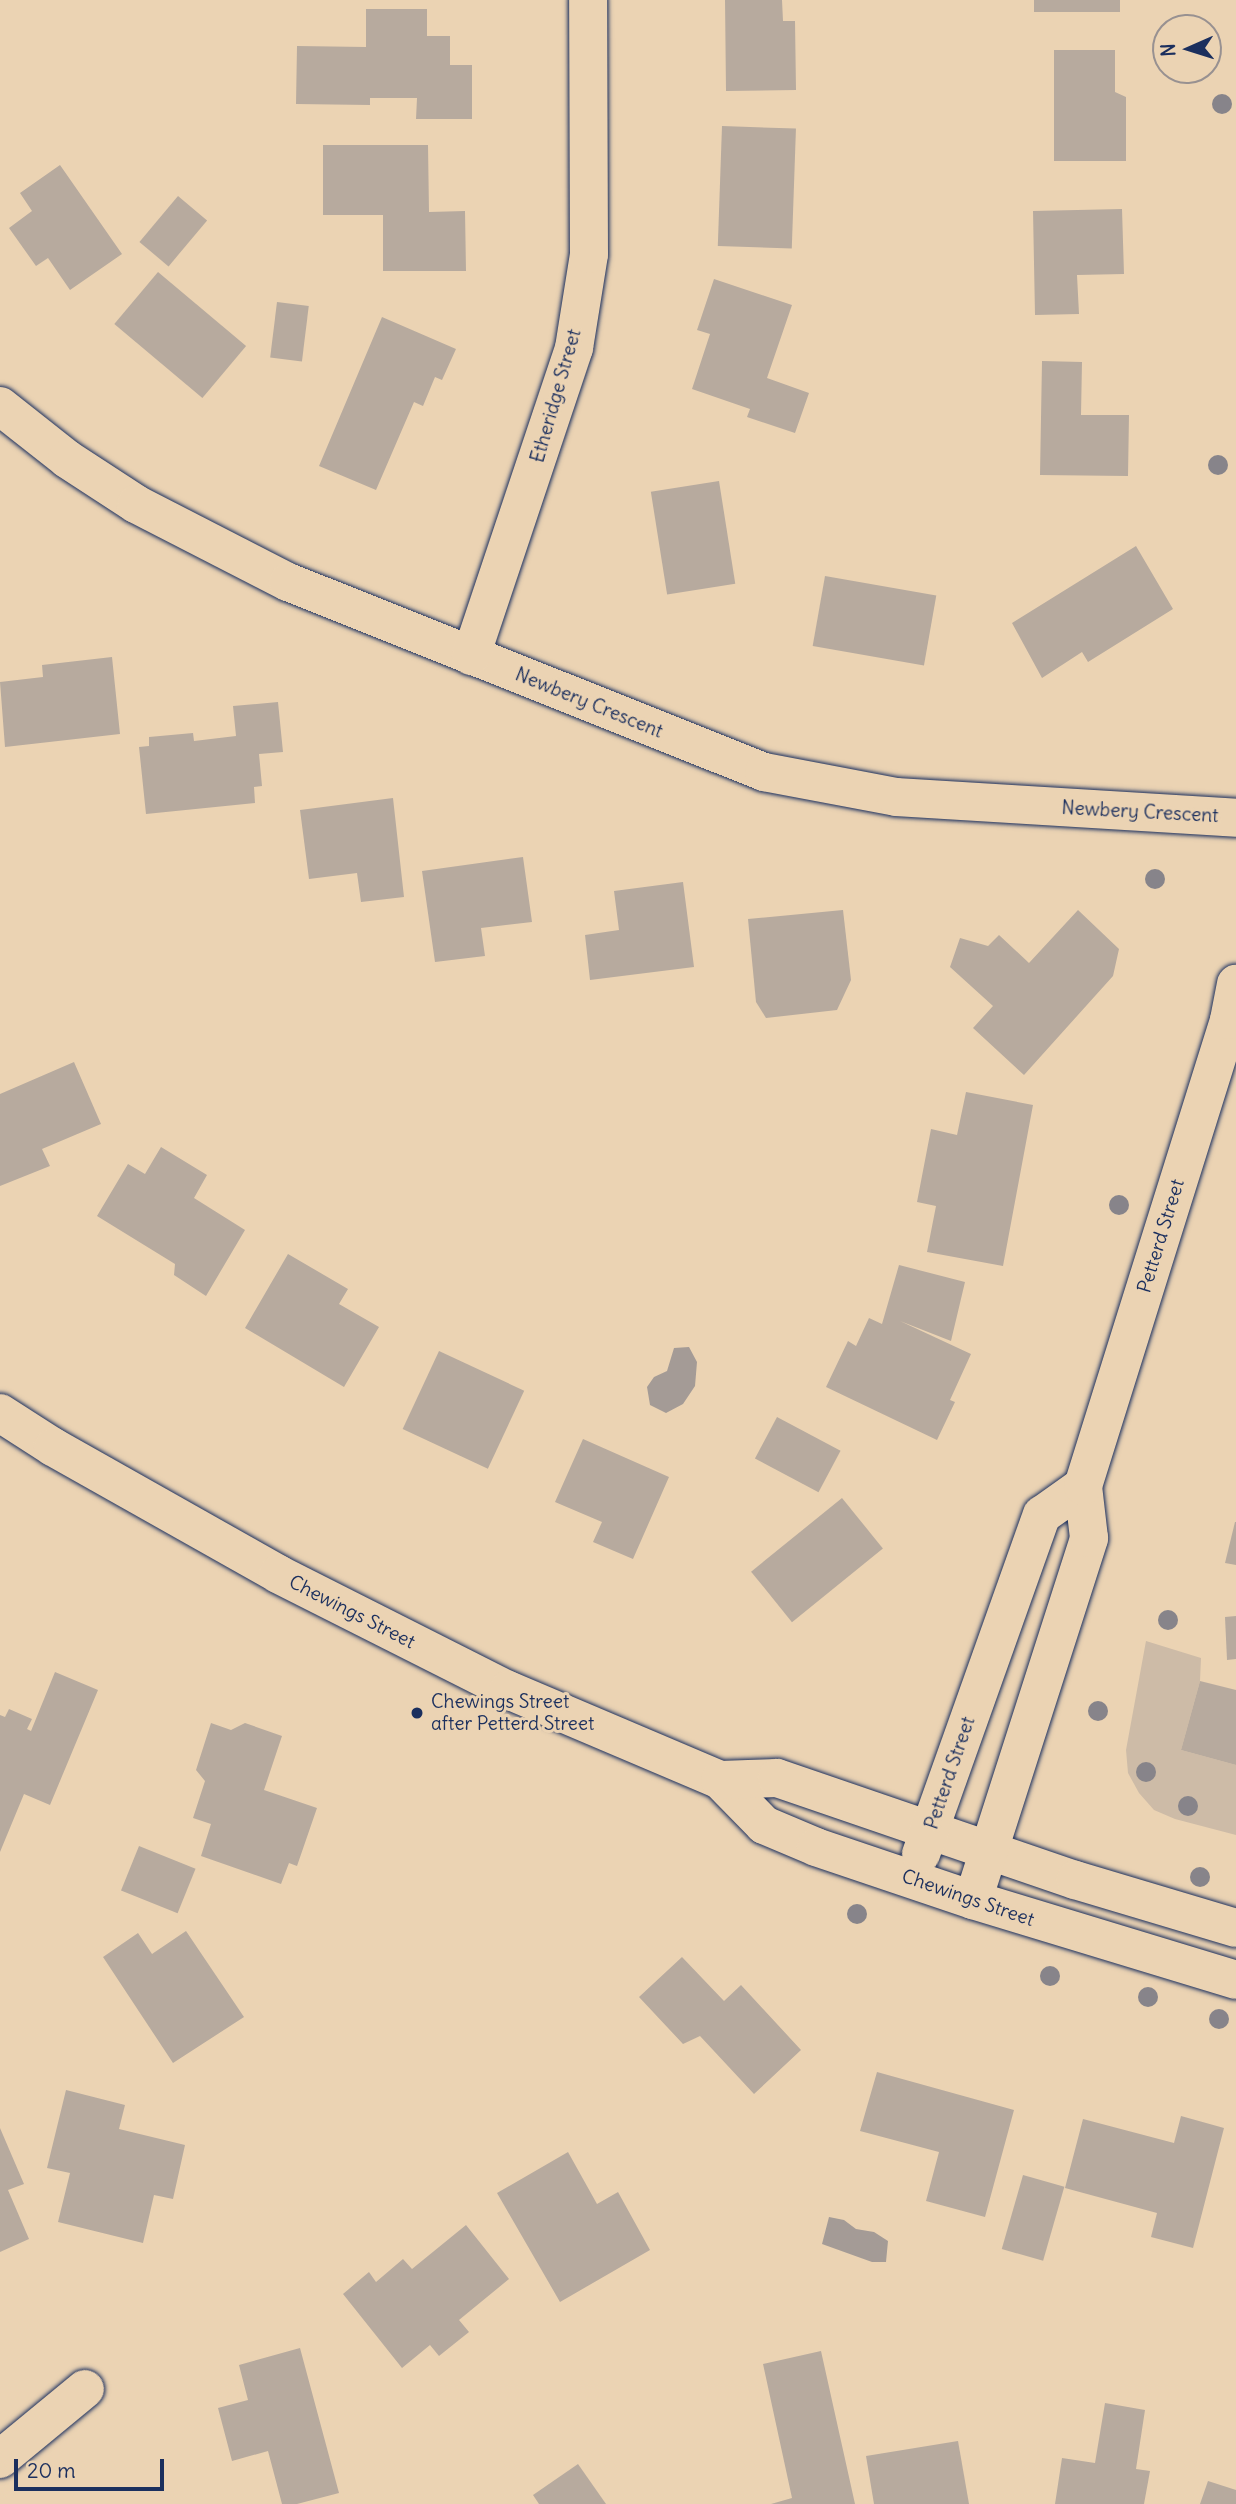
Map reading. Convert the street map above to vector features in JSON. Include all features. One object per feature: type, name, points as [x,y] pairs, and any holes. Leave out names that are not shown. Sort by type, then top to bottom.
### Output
[{"type":"street","name":"Etheridge Street","points":[[471,656],[574,348],[589,254],[588,0]]},
{"type":"street","name":"Newbery Crescent","points":[[0,406],[67,459],[148,510],[288,582],[764,772],[897,797],[1236,818]]},
{"type":"street","name":"Petterd Street","points":[[973,1900],[1089,1538],[1083,1486],[1229,1020],[1236,984]]},
{"type":"street","name":"Chewings Street","points":[[0,1413],[54,1447],[336,1604],[508,1690],[720,1780],[764,1825],[816,1847],[973,1900],[1236,1980]]},
{"type":"street","name":"Petterd Street","points":[[912,1879],[1042,1516],[1083,1486]]},
{"type":"street","name":"Chewings Street","points":[[720,1780],[777,1778],[1110,1891],[1236,1928]]},
{"type":"street","points":[[1098,1940],[1110,1891]]},
{"type":"street","points":[[0,2459],[85,2389]]},
{"type":"shaded area","points":[[689,1347],[697,1362],[695,1386],[683,1404],[666,1413],[650,1405],[647,1387],[654,1377],[667,1371],[674,1348]]},
{"type":"shaded area","points":[[1146,1641],[1201,1658],[1200,1681],[1181,1750],[1236,1765],[1236,1835],[1175,1819],[1154,1810],[1139,1793],[1128,1773],[1126,1750]]},
{"type":"shaded area","points":[[829,2217],[844,2220],[856,2229],[874,2232],[888,2241],[886,2262],[872,2262],[822,2244]]},
{"type":"building","points":[[725,0],[782,0],[783,21],[795,21],[796,90],[726,91]]},
{"type":"building","points":[[1034,0],[1120,0],[1120,12],[1034,12]]},
{"type":"building","points":[[366,9],[427,9],[427,36],[450,36],[450,65],[472,65],[472,119],[416,119],[417,98],[370,98],[370,105],[296,104],[297,46],[366,47]]},
{"type":"building","points":[[1054,50],[1115,50],[1115,92],[1126,97],[1126,161],[1054,161]]},
{"type":"building","points":[[722,126],[796,129],[792,249],[718,246]]},
{"type":"building","points":[[323,145],[428,145],[429,212],[465,211],[466,271],[383,271],[383,215],[323,215]]},
{"type":"building","points":[[60,165],[122,254],[70,290],[48,258],[36,266],[9,228],[32,211],[20,193]]},
{"type":"building","points":[[178,196],[207,220],[169,266],[139,242]]},
{"type":"building","points":[[1122,209],[1124,274],[1077,275],[1079,314],[1035,315],[1033,211]]},
{"type":"building","points":[[158,272],[246,346],[202,398],[114,324]]},
{"type":"building","points":[[714,279],[792,305],[767,378],[809,393],[795,433],[747,417],[750,409],[692,389],[710,334],[697,330]]},
{"type":"building","points":[[277,302],[309,306],[302,361],[270,358]]},
{"type":"building","points":[[382,317],[456,349],[442,380],[435,377],[423,406],[414,402],[376,490],[319,466]]},
{"type":"building","points":[[1042,361],[1082,362],[1081,415],[1129,415],[1128,476],[1040,475]]},
{"type":"building","points":[[719,481],[735,584],[667,595],[651,492]]},
{"type":"building","points":[[1136,546],[1173,609],[1088,662],[1082,652],[1042,678],[1012,623]]},
{"type":"building","points":[[825,576],[936,596],[924,666],[813,646]]},
{"type":"building","points":[[112,657],[120,734],[5,747],[0,682],[43,677],[42,665]]},
{"type":"building","points":[[278,702],[283,752],[259,754],[262,786],[254,787],[255,803],[146,814],[139,747],[149,746],[149,737],[193,733],[194,741],[236,736],[233,706]]},
{"type":"building","points":[[393,798],[404,897],[361,902],[357,873],[309,879],[300,810]]},
{"type":"building","points":[[523,857],[532,922],[481,928],[485,956],[435,962],[422,871]]},
{"type":"building","points":[[683,882],[694,967],[590,980],[585,935],[619,930],[614,891]]},
{"type":"building","points":[[843,910],[851,980],[837,1010],[766,1018],[756,1002],[748,919]]},
{"type":"building","points":[[1078,910],[1119,949],[1113,976],[1024,1075],[973,1028],[993,1006],[950,967],[960,938],[988,946],[999,935],[1029,963]]},
{"type":"building","points":[[74,1062],[101,1124],[42,1149],[50,1166],[0,1186],[0,1094]]},
{"type":"building","points":[[966,1092],[1033,1105],[1003,1266],[927,1252],[936,1206],[917,1202],[931,1129],[957,1135]]},
{"type":"building","points":[[161,1147],[207,1175],[194,1198],[245,1230],[206,1296],[174,1275],[175,1264],[97,1216],[128,1164],[145,1174]]},
{"type":"building","points":[[288,1254],[348,1289],[339,1304],[379,1327],[344,1387],[245,1328]]},
{"type":"building","points":[[899,1265],[965,1282],[951,1341],[900,1321],[971,1354],[950,1400],[955,1402],[937,1440],[826,1387],[848,1341],[856,1346],[869,1318],[882,1324]]},
{"type":"building","points":[[439,1351],[524,1391],[488,1469],[403,1429]]},
{"type":"building","points":[[777,1417],[841,1451],[819,1492],[755,1458]]},
{"type":"building","points":[[583,1439],[669,1477],[633,1559],[593,1542],[602,1522],[555,1502]]},
{"type":"building","points":[[842,1498],[883,1549],[792,1622],[751,1572]]},
{"type":"building","points":[[1236,1522],[1236,1565],[1225,1563]]},
{"type":"building","points":[[1236,1616],[1236,1659],[1227,1660],[1225,1617]]},
{"type":"building","points":[[55,1672],[98,1690],[50,1805],[24,1794],[0,1852],[0,1715],[5,1717],[9,1709],[32,1719],[27,1729],[31,1731]]},
{"type":"building","points":[[1200,1681],[1236,1690],[1236,1765],[1181,1750]]},
{"type":"building","points":[[211,1723],[231,1730],[245,1723],[282,1736],[264,1790],[317,1808],[297,1866],[289,1863],[281,1884],[201,1856],[211,1824],[193,1818],[205,1781],[196,1770]]},
{"type":"building","points":[[139,1846],[196,1869],[178,1913],[121,1891]]},
{"type":"building","points":[[186,1931],[244,2017],[173,2063],[103,1957],[138,1933],[152,1954]]},
{"type":"building","points":[[682,1957],[724,2001],[741,1985],[801,2050],[754,2094],[700,2036],[683,2044],[639,1997]]},
{"type":"building","points":[[877,2072],[1014,2110],[985,2217],[926,2201],[939,2152],[860,2131]]},
{"type":"building","points":[[66,2090],[125,2105],[119,2129],[185,2145],[173,2199],[154,2195],[143,2243],[58,2222],[70,2173],[47,2168]]},
{"type":"building","points":[[1181,2116],[1224,2128],[1193,2248],[1151,2237],[1157,2213],[1065,2188],[1083,2119],[1174,2143]]},
{"type":"building","points":[[0,2128],[24,2184],[8,2190],[29,2239],[0,2252]]},
{"type":"building","points":[[568,2152],[597,2204],[618,2192],[650,2250],[560,2302],[497,2193]]},
{"type":"building","points":[[1023,2175],[1064,2187],[1043,2261],[1002,2249]]},
{"type":"building","points":[[466,2225],[509,2279],[459,2320],[469,2332],[439,2356],[430,2345],[402,2368],[343,2294],[369,2272],[376,2282],[403,2259],[412,2269]]},
{"type":"building","points":[[300,2348],[339,2493],[297,2504],[282,2504],[268,2451],[232,2461],[218,2408],[248,2400],[239,2365]]},
{"type":"building","points":[[821,2351],[855,2504],[771,2504],[792,2498],[763,2364]]},
{"type":"building","points":[[1105,2403],[1145,2410],[1136,2469],[1150,2471],[1144,2504],[1055,2504],[1062,2458],[1095,2463]]},
{"type":"building","points":[[958,2441],[969,2504],[874,2504],[866,2456]]},
{"type":"building","points":[[578,2464],[606,2504],[539,2504],[533,2495]]},
{"type":"building","points":[[1208,2481],[1236,2490],[1236,2504],[1200,2504]]},
{"type":"place","name":"Chewings Street after Petterd Street","points":[[417,1713]]}]
